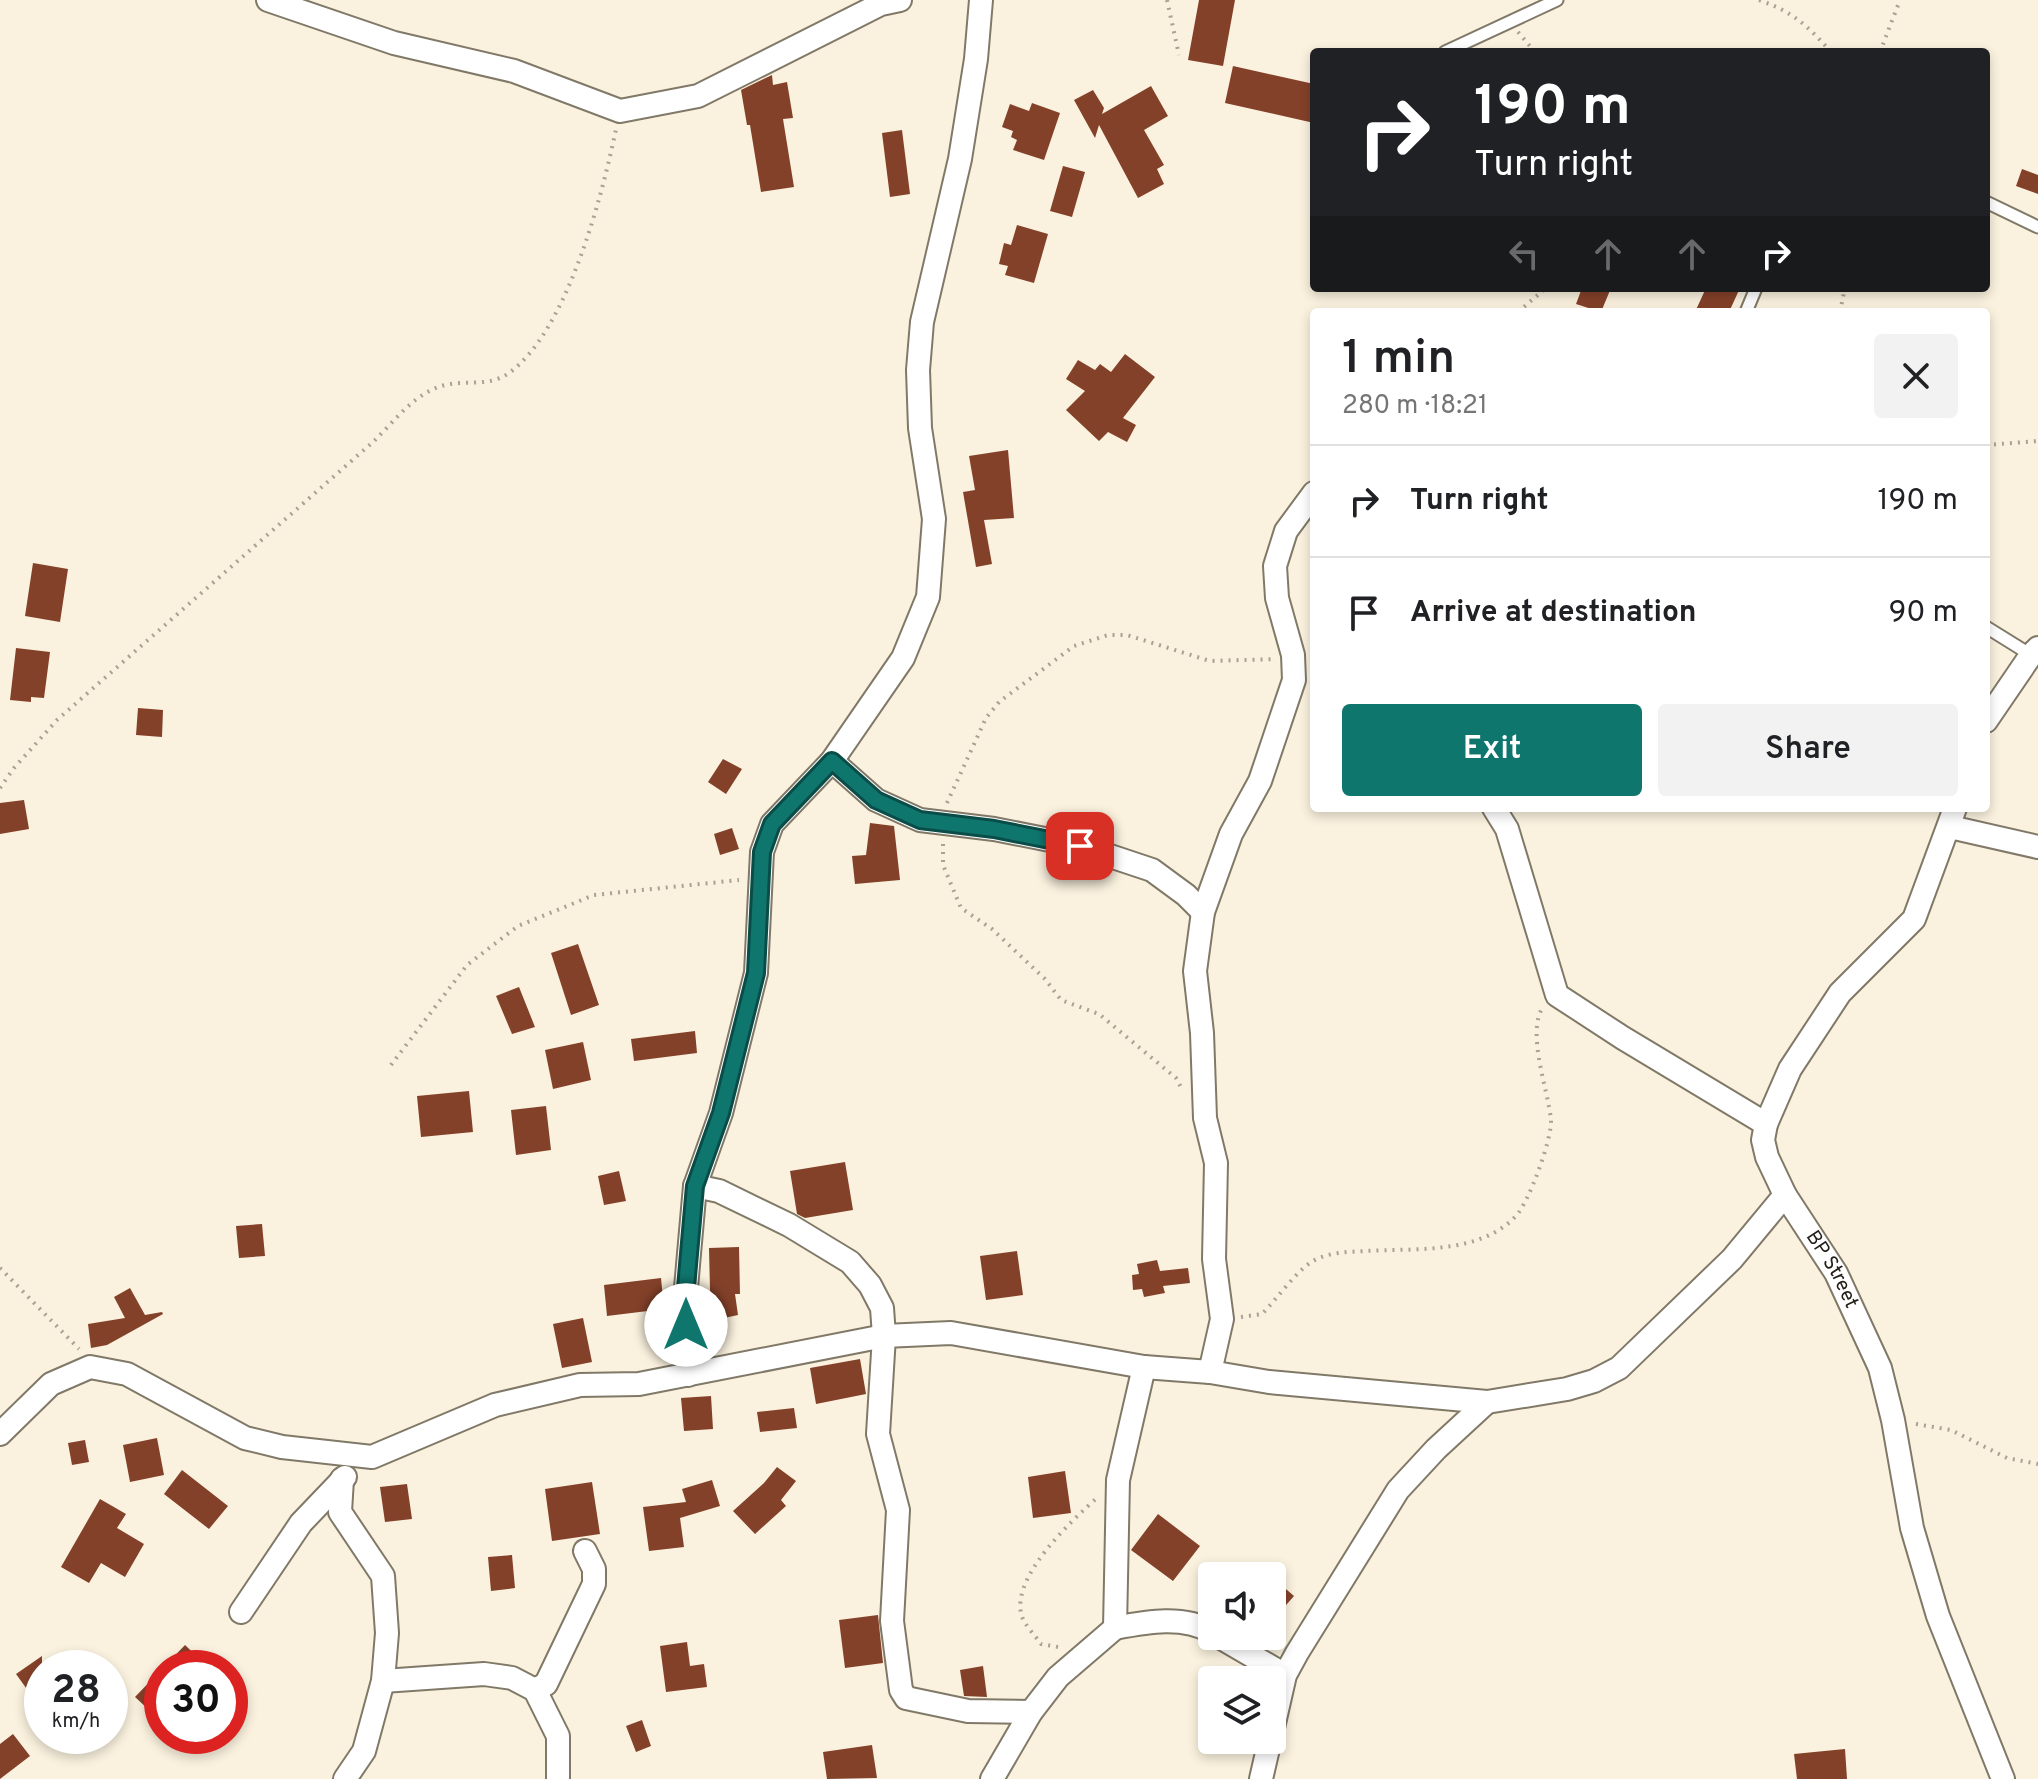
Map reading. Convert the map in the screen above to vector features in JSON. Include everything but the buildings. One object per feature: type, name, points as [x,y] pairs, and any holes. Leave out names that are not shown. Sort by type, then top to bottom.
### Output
[{"type":"street","points":[[268,0],[394,43],[514,71],[620,111],[698,96],[881,4],[900,0]]},
{"type":"street","points":[[688,1375],[685,1299],[695,1186],[721,1113],[756,973],[762,852],[772,824],[832,761],[903,658],[928,597],[934,519],[920,428],[918,370],[922,322],[960,159],[976,59],[981,0]]},
{"type":"street","points":[[1210,1372],[1222,1319],[1214,1259],[1216,1163],[1205,1118],[1202,1033],[1195,971],[1203,912],[1231,834],[1260,781],[1304,680],[1293,655],[1277,598],[1275,566],[1286,531],[1310,498]]},
{"type":"street","points":[[1990,715],[2034,651]]},
{"type":"street","points":[[832,761],[876,800],[920,820],[994,829],[1080,846],[1152,870],[1203,912]]},
{"type":"street","points":[[1496,812],[1507,829],[1557,995],[1766,1124]]},
{"type":"street","points":[[1952,818],[2038,847]]},
{"type":"street","name":"BP Street","points":[[1952,818],[1914,919],[1840,993],[1790,1069],[1766,1124],[1763,1140],[1767,1157],[1785,1195],[1836,1273],[1880,1368],[1893,1420],[1912,1528],[1938,1616],[2003,1779]]},
{"type":"street","points":[[695,1186],[719,1191],[789,1225],[850,1262],[870,1285],[882,1308],[884,1336],[878,1434],[898,1510],[892,1621],[901,1690],[906,1698],[968,1711],[1031,1712]]},
{"type":"street","points":[[241,1612],[301,1523],[342,1479],[372,1457],[495,1405],[580,1385],[639,1384],[884,1336],[951,1333],[1144,1367],[1487,1402],[1567,1389],[1594,1381],[1619,1368],[1732,1259],[1785,1195]]},
{"type":"street","points":[[0,1434],[51,1384],[90,1367],[127,1374],[245,1438],[282,1447],[372,1457]]},
{"type":"street","points":[[1115,1628],[1118,1480],[1144,1367]]},
{"type":"street","points":[[1286,1673],[1323,1608],[1398,1490],[1436,1449],[1487,1402]]},
{"type":"street","points":[[342,1479],[340,1512],[383,1576],[387,1633],[383,1681],[364,1751],[345,1779]]},
{"type":"street","points":[[535,1690],[546,1684],[594,1584],[594,1569],[585,1551]]},
{"type":"street","points":[[992,1779],[1031,1712],[1058,1677],[1115,1628],[1157,1621],[1198,1625]]},
{"type":"street","points":[[1242,1650],[1270,1666]]},
{"type":"street","points":[[383,1681],[484,1674],[512,1678],[535,1690],[558,1736],[558,1779]]},
{"type":"street","points":[[1261,1779],[1267,1754]]},
{"type":"lane","points":[[1453,48],[1557,0]]},
{"type":"lane","points":[[1990,204],[2038,227]]},
{"type":"lane","points":[[1990,629],[2034,651]]},
{"type":"path","points":[[1167,0],[1179,55]]},
{"type":"path","points":[[1759,0],[1806,23],[1828,48]]},
{"type":"path","points":[[1882,48],[1900,0]]},
{"type":"path","points":[[1509,21],[1532,48]]},
{"type":"path","points":[[0,788],[57,720],[373,442],[420,395],[447,384],[484,383],[508,374],[526,356],[546,331],[580,257],[604,189],[620,111]]},
{"type":"path","points":[[1523,308],[1541,292]]},
{"type":"path","points":[[1990,445],[2038,441]]},
{"type":"path","points":[[1205,1118],[1192,1109],[1176,1078],[1160,1063],[1099,1014],[1061,1000],[1045,979],[992,929],[961,908],[943,865],[943,825],[948,801],[986,718],[999,702],[1074,646],[1108,635],[1127,635],[1210,661],[1266,662],[1293,655]]},
{"type":"path","points":[[391,1065],[467,965],[518,926],[594,895],[759,877]]},
{"type":"path","points":[[1222,1319],[1262,1314],[1310,1262],[1335,1253],[1460,1246],[1492,1234],[1517,1215],[1533,1188],[1551,1123],[1537,1036],[1537,1015],[1557,995]]},
{"type":"path","points":[[0,1268],[77,1346],[90,1367]]},
{"type":"path","points":[[1893,1420],[1951,1430],[2007,1458],[2038,1464]]},
{"type":"path","points":[[1068,1647],[1041,1644],[1021,1617],[1020,1603],[1047,1546],[1118,1480]]},
{"type":"route","points":[[686,1325],[685,1299],[695,1186],[721,1113],[756,973],[759,877],[762,852],[772,824],[832,761],[876,800],[920,820],[994,829],[1080,846]]}]
